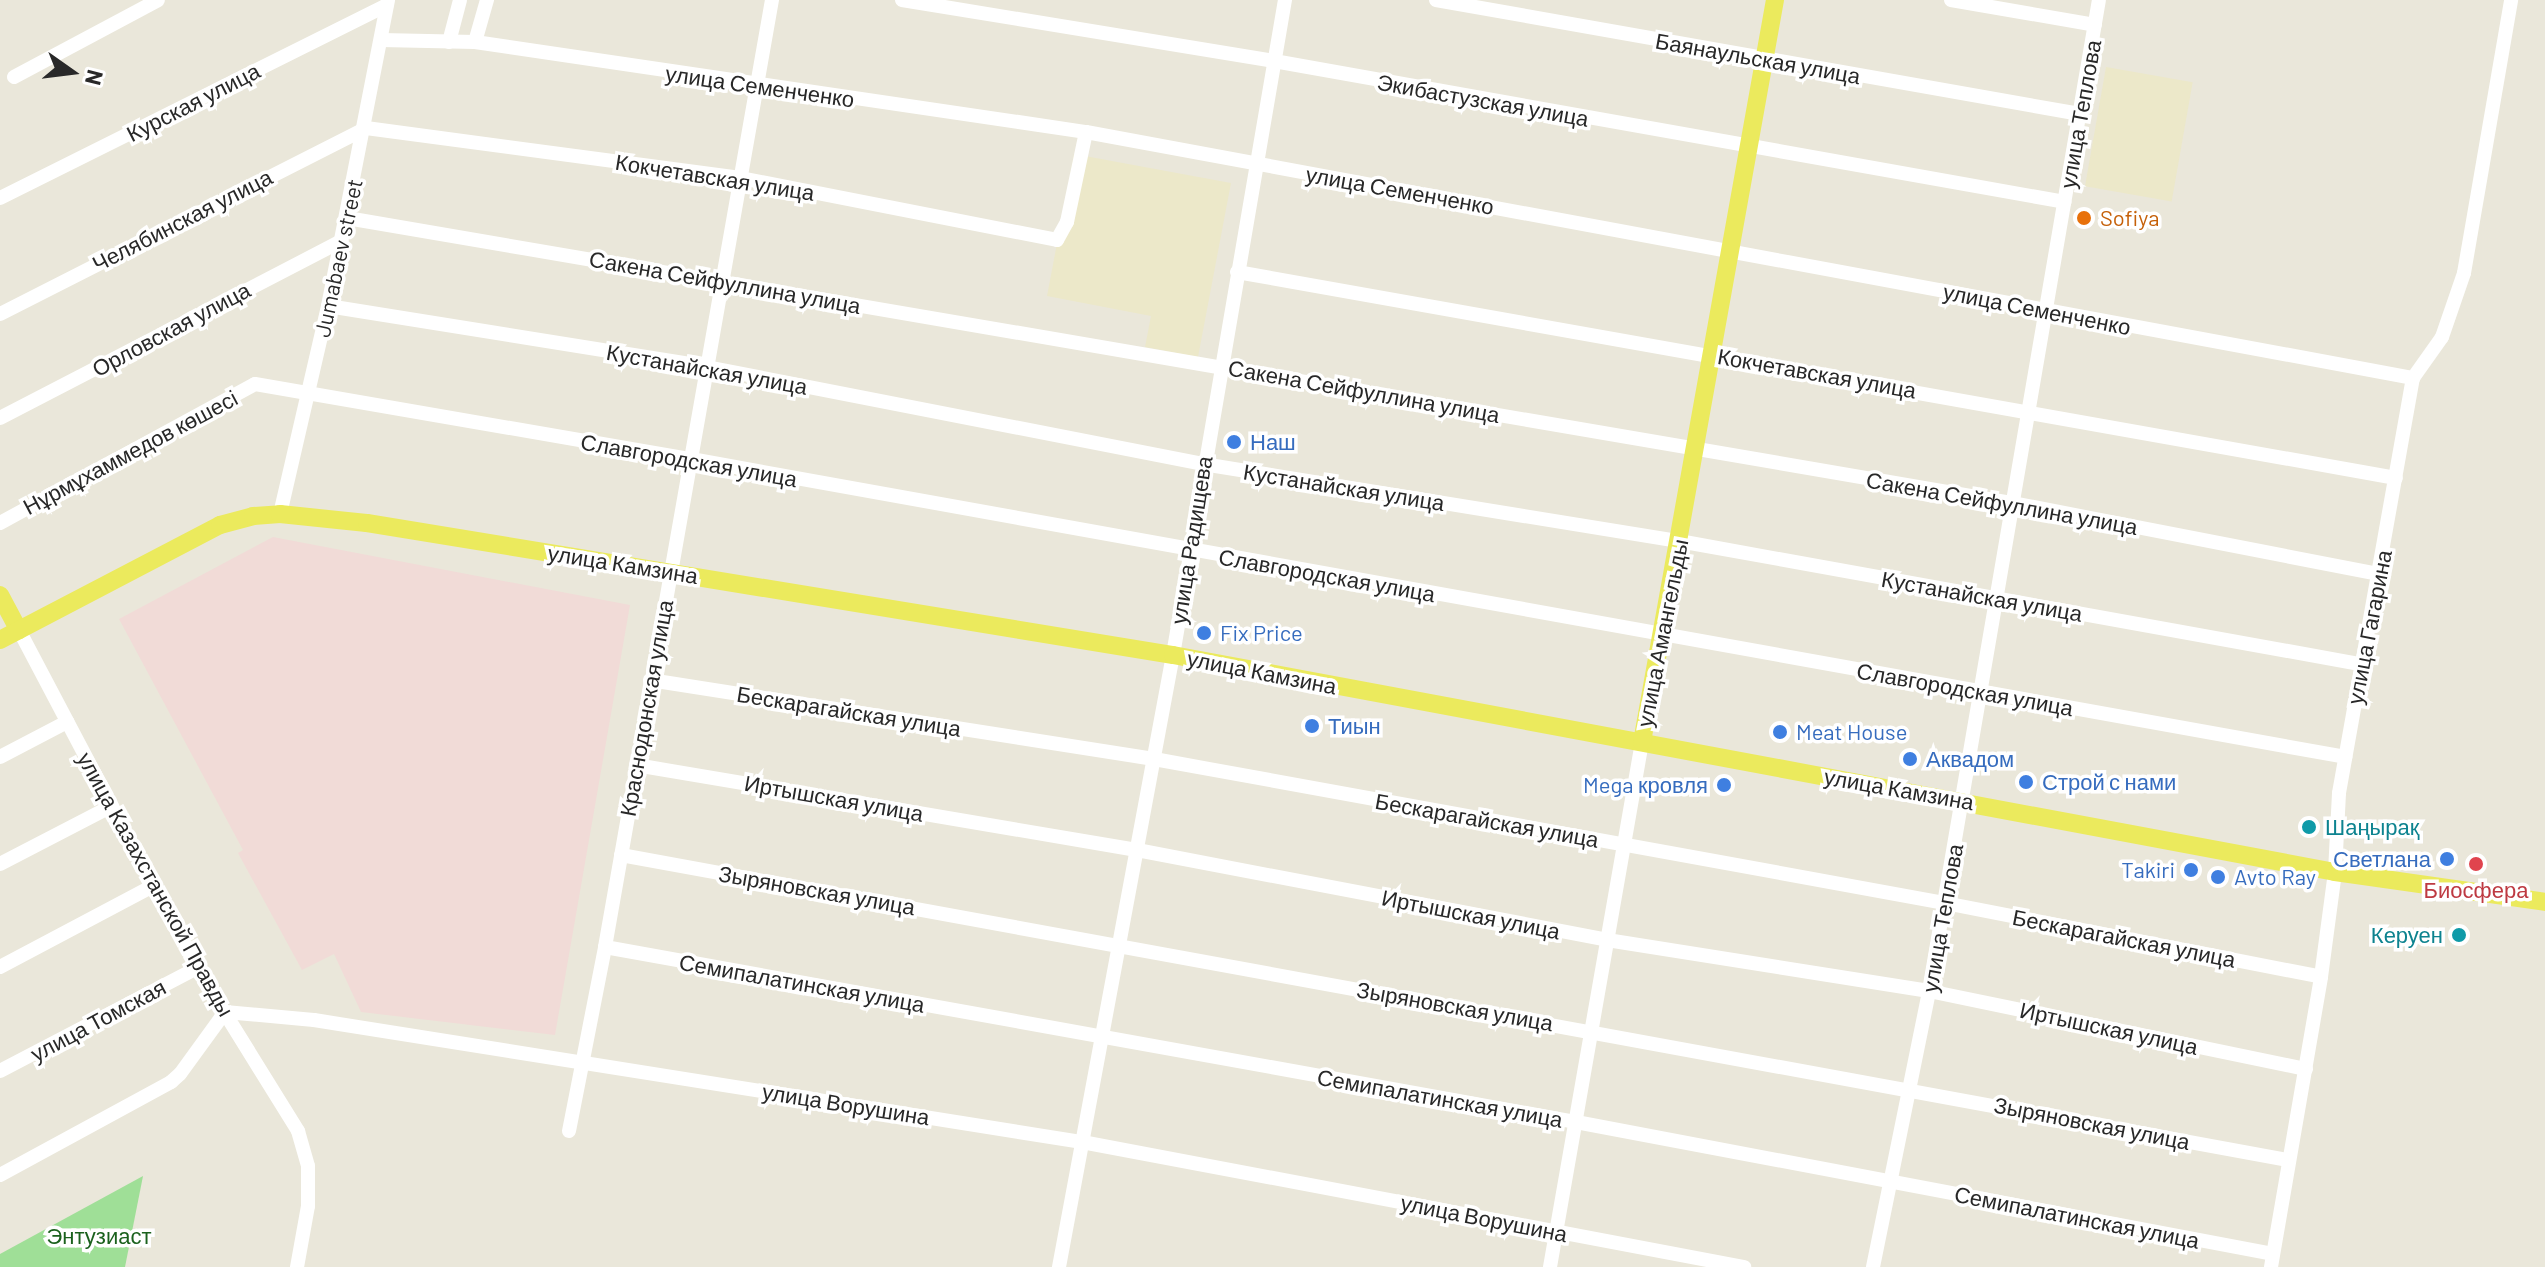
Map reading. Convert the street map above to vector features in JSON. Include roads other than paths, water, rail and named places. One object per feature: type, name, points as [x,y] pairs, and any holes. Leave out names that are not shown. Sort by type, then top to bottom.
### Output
[{"type":"main road","name":"улица Амангельды","points":[[1642,742],[1775,0]]},
{"type":"main road","name":"улица Камзина","points":[[0,640],[220,525],[253,516],[280,514],[367,523],[1173,655],[2335,872],[2545,902]]},
{"type":"main road","name":"улица Казахстанской Правды","points":[[0,595],[19,630]]},
{"type":"street","points":[[14,77],[158,0]]},
{"type":"street","points":[[449,42],[460,0]]},
{"type":"street","points":[[475,42],[487,0]]},
{"type":"street","name":"Краснодонская улица","points":[[569,1131],[605,947],[772,0]]},
{"type":"street","name":"Экибастузская улица","points":[[902,0],[1274,61],[1749,149],[2065,202]]},
{"type":"street","name":"улица Радищева","points":[[1059,1267],[1173,655],[1188,550],[1285,0]]},
{"type":"street","name":"Баянаульская улица","points":[[1436,0],[2080,114]]},
{"type":"street","points":[[1951,0],[2095,25]]},
{"type":"street","name":"улица Теплова","points":[[1873,1267],[1945,903],[2099,0]]},
{"type":"street","name":"улица Гагарина","points":[[2272,1261],[2321,977],[2335,872],[2339,793],[2413,378],[2442,337],[2464,273],[2511,0]]},
{"type":"street","name":"Jumabaev street","points":[[280,514],[347,218],[388,3]]},
{"type":"street","name":"Курская улица","points":[[0,198],[388,3]]},
{"type":"street","name":"улица Семенченко","points":[[381,40],[475,42],[1086,132],[2413,378]]},
{"type":"street","name":"Кокчетавская улица","points":[[366,128],[741,178],[1057,240],[1061,237],[1086,132]]},
{"type":"street","name":"Челябинская улица","points":[[0,314],[366,128]]},
{"type":"street","name":"Сакена Сейфуллина улица","points":[[347,218],[2013,503],[2379,574]]},
{"type":"street","name":"Орловская улица","points":[[0,418],[342,241]]},
{"type":"street","name":"Кокчетавская улица","points":[[1237,272],[2396,478]]},
{"type":"street","name":"Кустанайская улица","points":[[328,306],[707,367],[1203,464],[1679,541],[2360,664]]},
{"type":"street","name":"Нұрмұхаммедов көшесі","points":[[0,523],[255,384],[308,395]]},
{"type":"street","name":"Славгородская улица","points":[[308,395],[691,459],[2345,757]]},
{"type":"street","name":"улица Казахстанской Правды","points":[[19,630],[197,968],[298,1131],[308,1166],[308,1206],[297,1267]]},
{"type":"street","name":"Бескарагайская улица","points":[[650,680],[1154,759],[1945,903],[2321,977]]},
{"type":"street","points":[[0,757],[67,722]]},
{"type":"street","name":"улица Амангельды","points":[[1550,1267],[1642,742]]},
{"type":"street","name":"Иртышская улица","points":[[636,765],[1137,850],[1607,940],[1929,991],[2306,1069]]},
{"type":"street","points":[[0,864],[112,806]]},
{"type":"street","name":"Зыряновская улица","points":[[621,855],[1908,1088],[2288,1160]]},
{"type":"street","points":[[0,967],[153,886]]},
{"type":"street","name":"Семипалатинская улица","points":[[605,947],[1576,1122],[1890,1182],[2272,1261]]},
{"type":"street","name":"улица Томская","points":[[0,1071],[197,968]]},
{"type":"street","points":[[0,1175],[171,1082],[225,1012]]},
{"type":"street","name":"улица Ворушина","points":[[225,1012],[314,1020],[1082,1142],[1744,1267]]},
{"type":"place","name":"Sofiya","points":[[2084,218]]},
{"type":"place","name":"Наш","points":[[1234,442]]},
{"type":"place","name":"Fix Price","points":[[1204,633]]},
{"type":"place","name":"Тиын","points":[[1312,726]]},
{"type":"place","name":"Meat House","points":[[1780,732]]},
{"type":"place","name":"Аквадом","points":[[1910,759]]},
{"type":"place","name":"Строй с нами","points":[[2026,782]]},
{"type":"place","name":"Mega кровля","points":[[1724,785]]},
{"type":"place","name":"Шаңырақ","points":[[2309,827]]},
{"type":"place","name":"Светлана","points":[[2447,859]]},
{"type":"place","name":"Биосфера","points":[[2476,864]]},
{"type":"place","name":"Takiri","points":[[2191,870]]},
{"type":"place","name":"Avto Ray","points":[[2218,877]]},
{"type":"place","name":"Керуен","points":[[2459,935]]},
{"type":"park label","name":"Энтузиаст","points":[[99,1236]]}]
